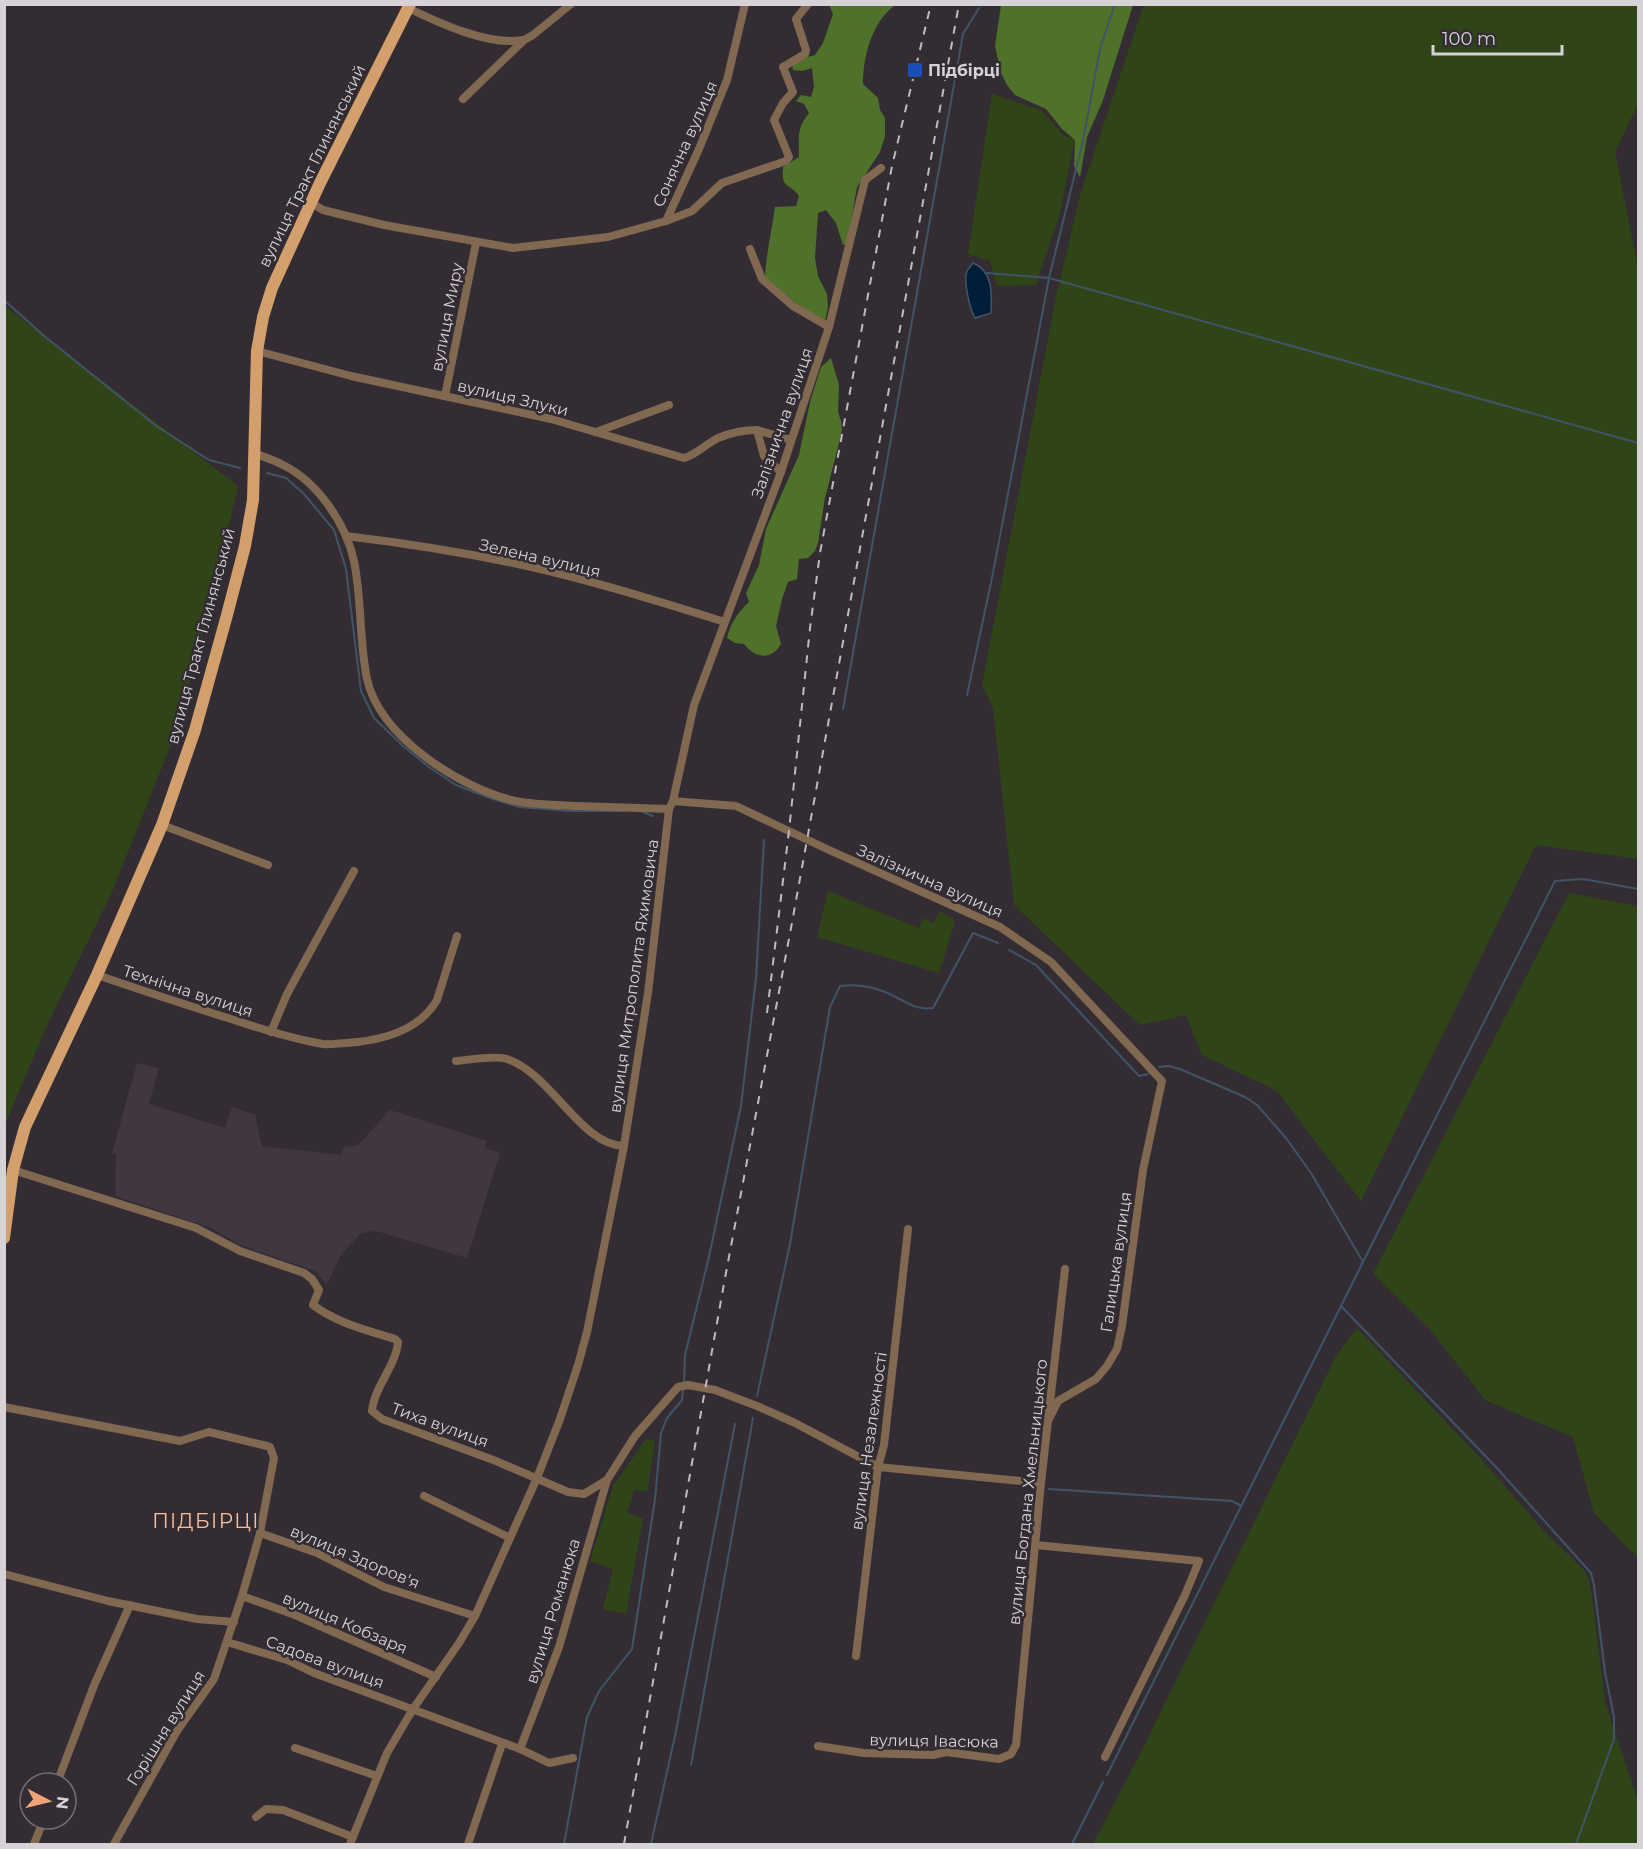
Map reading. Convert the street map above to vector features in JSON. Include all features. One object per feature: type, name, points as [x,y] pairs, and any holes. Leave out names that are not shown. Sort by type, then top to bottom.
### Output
[{"type":"main road","name":"вулиця Тракт Глинянський","points":[[4,1238],[13,1170],[25,1126],[97,975],[162,825],[195,730],[245,546],[253,500],[257,351],[263,317],[272,288],[311,202],[409,6]]},
{"type":"street","points":[[463,99],[524,40],[571,4]]},
{"type":"street","name":"Сонячна вулиця","points":[[311,202],[323,210],[384,225],[513,248],[608,237],[666,220],[727,80],[745,4]]},
{"type":"street","points":[[666,220],[692,211],[722,183],[786,161],[789,157],[774,120],[783,103],[793,93],[782,70],[783,67],[805,54],[806,50],[796,19],[808,4]]},
{"type":"street","points":[[409,6],[462,30],[513,42],[524,40]]},
{"type":"street","name":"Залізнична вулиця","points":[[671,805],[694,705],[781,472],[829,327],[866,180],[881,168]]},
{"type":"street","name":"вулиця Миру","points":[[445,396],[476,243]]},
{"type":"street","points":[[750,249],[762,279],[793,306],[829,327]]},
{"type":"street","name":"вулиця Злуки","points":[[257,351],[351,376],[550,419],[684,458],[693,455],[719,438],[747,430],[757,430],[791,440]]},
{"type":"street","points":[[596,432],[669,405]]},
{"type":"street","points":[[757,430],[764,456],[781,472]]},
{"type":"street","name":"Залізнична вулиця","points":[[254,453],[284,465],[308,482],[329,508],[346,536],[354,561],[367,680],[378,705],[392,725],[445,771],[471,786],[515,801],[537,804],[736,806],[1000,927],[1051,962],[1162,1081]]},
{"type":"street","name":"Зелена вулиця","points":[[346,536],[412,544],[519,564],[651,599],[725,622]]},
{"type":"street","name":"вулиця Митрополита Яхимовича","points":[[351,1841],[387,1753],[413,1708],[475,1616],[561,1419],[587,1332],[624,1146],[648,993],[671,805]]},
{"type":"street","points":[[162,825],[268,865]]},
{"type":"street","name":"Технічна вулиця","points":[[271,1032],[287,994],[354,871]]},
{"type":"street","name":"Технічна вулиця","points":[[97,975],[271,1032],[326,1044],[366,1041],[397,1033],[425,1016],[437,1000],[457,936]]},
{"type":"street","name":"вулиця Митрополита Яхимовича","points":[[456,1061],[505,1058],[541,1080],[594,1135],[614,1146],[624,1146]]},
{"type":"street","name":"Галицька вулиця","points":[[1048,1419],[1058,1401],[1096,1379],[1117,1349],[1143,1170],[1162,1081]]},
{"type":"street","name":"Тиха вулиця","points":[[13,1170],[196,1228],[240,1251],[304,1273],[312,1279],[319,1290],[312,1305],[328,1317],[395,1339],[398,1342],[386,1375],[372,1402],[372,1411],[382,1419],[537,1478]]},
{"type":"street","name":"вулиця Незалежності","points":[[856,1656],[878,1467],[884,1445],[908,1229]]},
{"type":"street","name":"вулиця Богдана Хмельницького","points":[[1020,1718],[1041,1483],[1065,1269]]},
{"type":"street","name":"вулиця Романюка","points":[[520,1749],[559,1647],[607,1480],[635,1436],[678,1387],[688,1385],[709,1389],[757,1406],[795,1423],[878,1467]]},
{"type":"street","name":"Горішня вулиця","points":[[4,1407],[180,1441],[209,1432],[270,1447],[274,1458],[260,1533],[234,1622],[214,1678],[177,1731],[114,1845]]},
{"type":"street","points":[[878,1467],[1041,1483]]},
{"type":"street","name":"вулиця Романюка","points":[[537,1478],[575,1494],[584,1494],[607,1480]]},
{"type":"street","points":[[424,1496],[510,1538]]},
{"type":"street","name":"вулиця Здоров'я","points":[[260,1533],[317,1553],[384,1587],[475,1616]]},
{"type":"street","points":[[1036,1545],[1199,1561],[1185,1595],[1105,1756]]},
{"type":"street","points":[[4,1574],[197,1619],[210,1618],[234,1622]]},
{"type":"street","name":"вулиця Кобзаря","points":[[242,1596],[295,1615],[436,1677]]},
{"type":"street","points":[[62,1771],[95,1683],[130,1605]]},
{"type":"street","name":"Садова вулиця","points":[[227,1642],[287,1660],[314,1673],[413,1708]]},
{"type":"street","points":[[413,1708],[520,1749],[549,1763],[573,1758]]},
{"type":"street","name":"вулиця Івасюка","points":[[818,1746],[864,1753],[933,1755],[946,1752],[999,1759],[1011,1754],[1016,1745],[1020,1718]]},
{"type":"street","points":[[468,1845],[502,1744]]},
{"type":"street","points":[[295,1748],[377,1776]]},
{"type":"street","points":[[256,1817],[266,1809],[279,1809],[351,1841]]},
{"type":"shaded area","points":[[137,1063],[159,1068],[149,1104],[225,1128],[232,1107],[255,1115],[262,1146],[340,1155],[344,1147],[358,1145],[390,1110],[487,1141],[485,1148],[500,1153],[467,1258],[376,1231],[361,1233],[341,1255],[327,1284],[315,1271],[240,1245],[211,1228],[115,1196],[116,1154],[112,1153]]},
{"type":"green space","points":[[1144,4],[1638,5],[1638,104],[1615,152],[1638,268],[1638,859],[1536,845],[1361,1201],[1277,1091],[1202,1055],[1186,1015],[1140,1025],[1014,905],[993,708],[982,685],[1056,297],[1080,195]]},
{"type":"green space","points":[[829,5],[895,5],[880,21],[867,51],[863,84],[878,98],[880,110],[885,118],[885,136],[880,152],[857,187],[847,244],[843,245],[836,223],[826,210],[818,213],[815,258],[818,276],[827,294],[828,307],[825,322],[804,310],[765,277],[775,207],[796,206],[799,196],[786,185],[783,179],[783,167],[799,157],[800,129],[809,113],[804,104],[796,101],[801,95],[811,97],[814,87],[812,68],[802,71],[793,70],[792,64],[815,55],[823,43],[833,14]]},
{"type":"green space","points":[[1001,5],[1133,5],[1103,100],[1087,137],[1080,177],[1074,166],[1075,140],[1062,129],[1046,109],[1015,95],[1001,73],[995,46]]},
{"type":"green space","points":[[992,94],[1041,110],[1064,136],[1075,139],[1060,213],[1036,285],[997,286],[990,261],[968,254]]},
{"type":"green space","points":[[5,306],[238,486],[200,647],[174,737],[112,892],[46,1027],[5,1125]]},
{"type":"green space","points":[[831,358],[839,385],[838,412],[842,431],[825,498],[818,543],[815,551],[808,558],[799,559],[797,579],[788,582],[776,626],[781,644],[773,653],[758,655],[744,644],[735,643],[727,638],[735,618],[749,602],[746,593],[759,565],[766,529],[799,455],[810,402],[821,367]]},
{"type":"green space","points":[[828,891],[919,928],[924,918],[934,923],[940,911],[955,921],[939,973],[817,937]]},
{"type":"green space","points":[[1569,893],[1638,906],[1638,1558],[1594,1513],[1573,1437],[1485,1400],[1429,1328],[1373,1274]]},
{"type":"green space","points":[[1357,1328],[1482,1460],[1543,1530],[1586,1572],[1591,1590],[1605,1702],[1638,1801],[1638,1844],[1093,1844],[1139,1756],[1336,1356]]},
{"type":"green space","points":[[646,1439],[655,1441],[647,1492],[634,1490],[627,1513],[643,1519],[626,1614],[603,1609],[613,1569],[590,1561],[613,1486]]},
{"type":"water","points":[[973,263],[980,267],[988,277],[991,298],[991,313],[975,318],[966,288],[967,271]]},
{"type":"waterway","points":[[967,695],[992,578],[1049,278],[1083,141],[1100,49],[1115,4]]},
{"type":"waterway","points":[[843,709],[963,34],[979,8]]},
{"type":"waterway","points":[[987,273],[1049,278],[1638,443]]},
{"type":"waterway","points":[[4,300],[43,335],[155,425],[209,460],[240,468]]},
{"type":"waterway","points":[[267,473],[286,478],[304,494],[334,530],[346,569],[361,691],[374,718],[403,746],[456,785],[519,807],[570,811],[623,811]]},
{"type":"waterway","points":[[641,811],[653,816]]},
{"type":"waterway","points":[[684,1383],[685,1355],[708,1261],[741,1106],[756,978],[764,840]]},
{"type":"waterway","points":[[1107,1775],[1555,881],[1583,879],[1638,889]]},
{"type":"waterway","points":[[757,1396],[790,1244],[830,1007],[840,986],[857,985],[874,988],[914,1006],[933,1008],[973,933],[998,943]]},
{"type":"waterway","points":[[1009,950],[1036,965],[1139,1076],[1148,1074]]},
{"type":"waterway","points":[[1159,1067],[1169,1066],[1180,1069],[1245,1097],[1257,1105],[1286,1138],[1311,1173],[1363,1262]]},
{"type":"waterway","points":[[1341,1306],[1496,1467],[1591,1573],[1614,1717],[1614,1739],[1576,1844]]},
{"type":"waterway","points":[[564,1844],[587,1717],[599,1691],[632,1649],[655,1499],[661,1433],[667,1418],[682,1400],[683,1389]]},
{"type":"waterway","points":[[691,1765],[753,1418]]},
{"type":"waterway","points":[[651,1844],[675,1736],[735,1424]]},
{"type":"waterway","points":[[1049,1489],[1232,1501],[1240,1505]]},
{"type":"waterway","points":[[1072,1844],[1103,1782]]},
{"type":"railway","points":[[767,1013],[820,553],[892,166],[931,4]]},
{"type":"railway","points":[[624,1844],[725,1278],[959,4]]},
{"type":"place","name":"Підбірці","points":[[915,70]]},
{"type":"district","name":"ПІДБІРЦІ","points":[[206,1521]]}]
